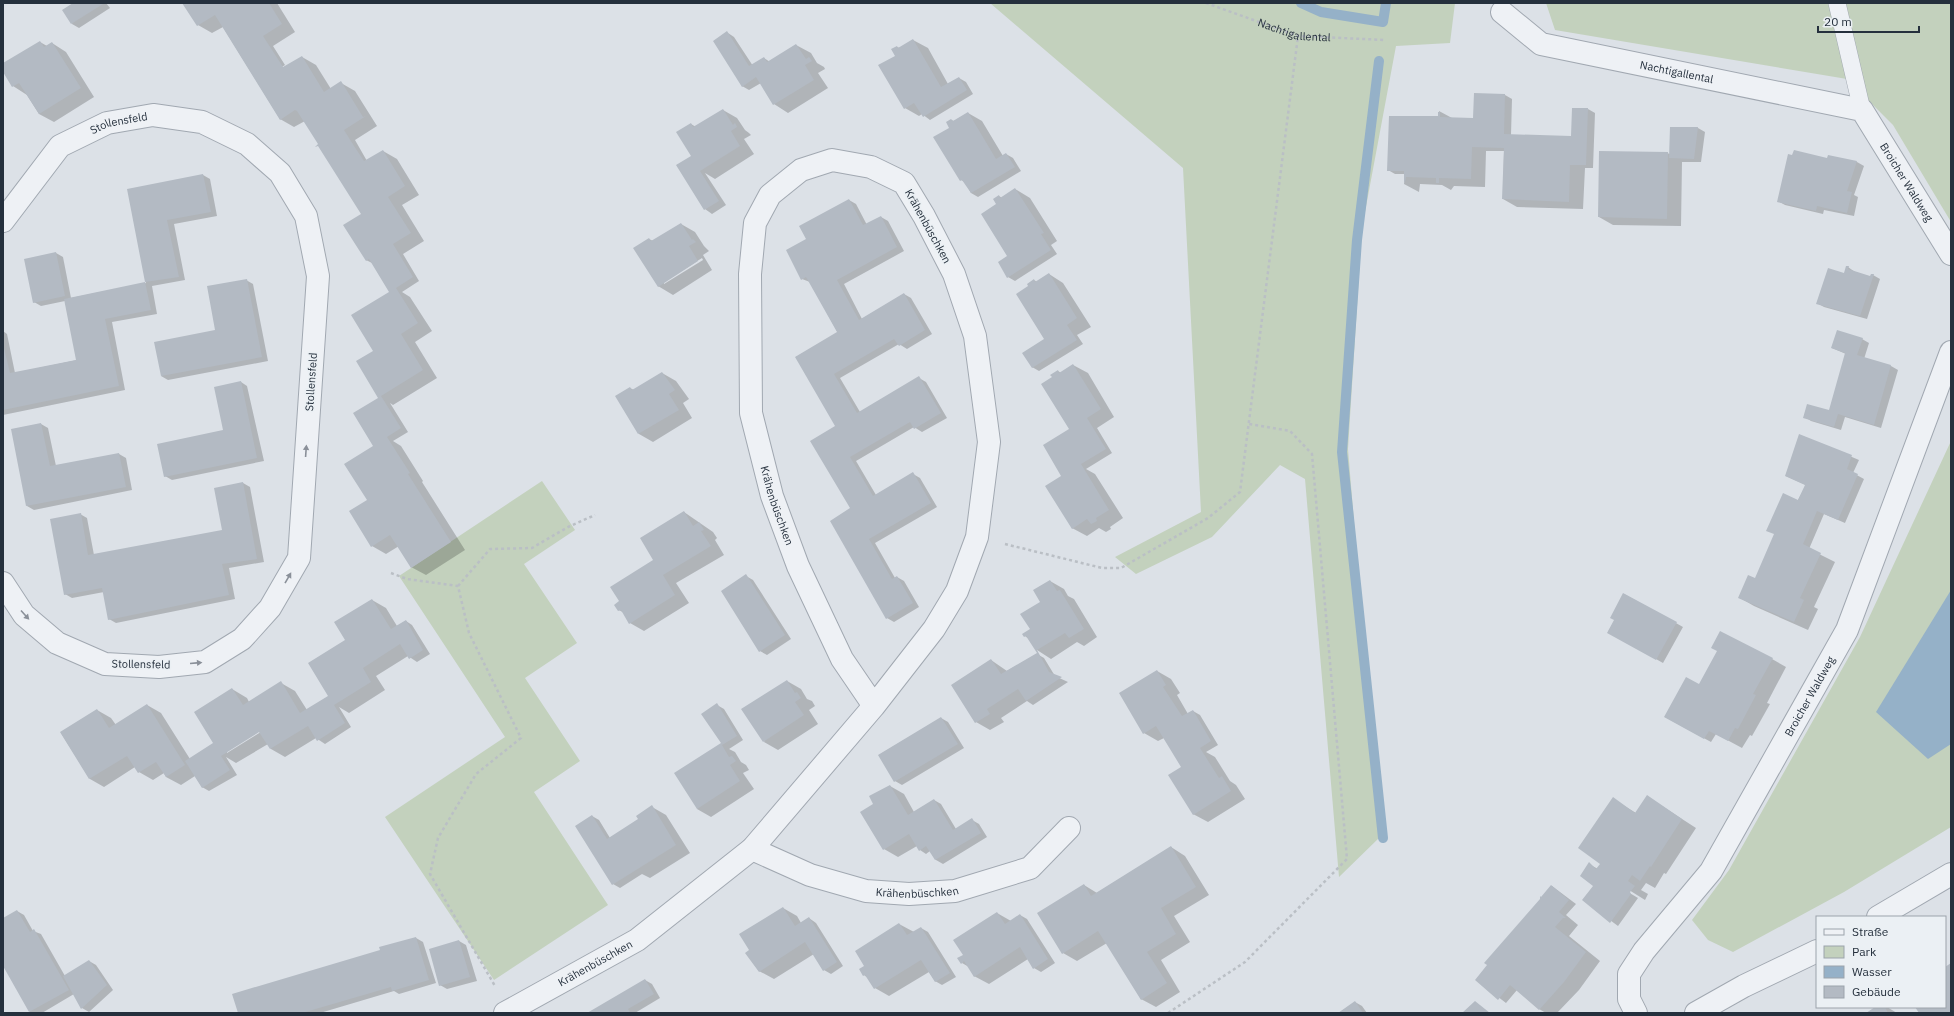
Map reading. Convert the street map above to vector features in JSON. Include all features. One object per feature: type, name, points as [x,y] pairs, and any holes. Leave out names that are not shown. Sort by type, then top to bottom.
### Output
[{"type":"street","name":"Nachtigallental","points":[[1502,12],[1541,44],[1862,110]]},
{"type":"street","name":"Broicher Waldweg","points":[[1862,110],[1951,254]]},
{"type":"street","name":"Stollensfeld","points":[[3,221],[60,146],[107,123],[153,115],[202,122],[247,144],[280,173],[306,216],[318,276],[299,558],[270,608],[242,639],[205,662],[159,666],[104,664],[57,643],[24,615],[3,583]]},
{"type":"street","name":"Krähenbüschken","points":[[509,1012],[636,940],[752,849],[874,706],[934,629],[957,591],[977,537],[989,442],[975,336],[954,274],[924,216],[904,183],[871,167],[832,160],[801,170],[770,195],[755,223],[750,274],[751,413],[772,496],[798,566],[842,659],[874,706]]},
{"type":"street","name":"Broicher Waldweg","points":[[1636,1013],[1629,999],[1629,974],[1644,951],[1711,871],[1847,630],[1951,352]]},
{"type":"street","name":"Krähenbüschken","points":[[752,849],[810,875],[866,891],[909,894],[955,891],[1030,868],[1069,828]]},
{"type":"street","points":[[1880,916],[1951,874]]},
{"type":"street","points":[[1696,1013],[1744,986],[1816,951]]},
{"type":"lane","points":[[1837,3],[1862,110]]},
{"type":"path","name":"Nachtigallental","points":[[1206,3],[1298,36],[1385,40]]},
{"type":"path","points":[[977,537],[1102,568],[1121,568],[1208,518],[1240,492],[1298,36]]},
{"type":"path","points":[[1168,1013],[1245,962],[1347,859],[1312,454],[1290,431],[1249,424]]},
{"type":"path","points":[[458,586],[490,549],[532,548],[568,527],[595,515]]},
{"type":"path","points":[[391,573],[406,579],[458,586]]},
{"type":"path","points":[[458,586],[469,634],[521,738],[476,774],[438,838],[430,874],[509,1012]]},
{"type":"green space","points":[[990,3],[1455,3],[1450,43],[1396,46],[1362,228],[1348,449],[1380,837],[1339,877],[1305,479],[1280,465],[1212,537],[1136,574],[1115,557],[1201,512],[1183,168]]},
{"type":"green space","points":[[1546,3],[1951,3],[1951,222],[1893,125],[1847,79],[1555,30]]},
{"type":"green space","points":[[1951,441],[1951,827],[1844,892],[1733,952],[1708,940],[1692,920],[1729,870],[1860,637]]},
{"type":"green space","points":[[542,481],[575,530],[524,564],[577,643],[525,678],[580,761],[534,792],[608,905],[494,980],[385,817],[505,737],[399,576]]},
{"type":"water","points":[[1951,590],[1951,744],[1928,759],[1876,712]]},
{"type":"building","points":[[73,3],[103,4],[71,24],[62,10]]},
{"type":"building","points":[[182,3],[269,3],[282,24],[263,36],[283,67],[302,56],[324,92],[341,81],[363,117],[366,116],[344,130],[364,161],[383,150],[405,186],[388,197],[411,233],[393,244],[413,277],[396,288],[418,323],[401,334],[423,370],[381,396],[401,428],[387,437],[410,473],[408,474],[451,542],[411,568],[390,535],[371,547],[349,511],[367,500],[344,464],[373,446],[353,413],[378,398],[356,361],[373,351],[351,315],[389,292],[369,259],[366,261],[343,225],[361,214],[318,146],[315,147],[318,144],[297,111],[295,110],[280,120],[215,15],[197,26]]},
{"type":"building","points":[[727,31],[749,66],[764,57],[767,62],[796,44],[806,59],[809,57],[812,61],[805,65],[814,80],[773,105],[756,77],[742,87],[713,41]]},
{"type":"building","points":[[913,39],[941,87],[959,77],[967,90],[923,117],[914,103],[904,109],[878,65],[895,56],[891,49],[897,46],[898,48]]},
{"type":"building","points":[[40,41],[44,47],[52,42],[81,88],[39,114],[19,83],[12,87],[3,72],[3,63]]},
{"type":"building","points":[[1474,93],[1505,94],[1504,134],[1571,136],[1572,108],[1588,108],[1586,165],[1570,165],[1569,202],[1502,199],[1504,148],[1472,147],[1471,179],[1439,178],[1439,183],[1436,183],[1436,178],[1406,177],[1404,182],[1404,171],[1387,171],[1389,116],[1438,116],[1438,112],[1440,112],[1440,117],[1473,118]]},
{"type":"building","points":[[723,109],[733,125],[735,123],[737,127],[731,131],[740,146],[700,171],[719,201],[704,210],[676,165],[691,156],[676,132],[691,123],[693,127]]},
{"type":"building","points":[[968,112],[996,159],[1006,153],[1015,167],[971,193],[962,180],[960,181],[933,137],[949,128],[946,122],[951,119],[953,121]]},
{"type":"building","points":[[1670,127],[1698,127],[1694,159],[1669,158]]},
{"type":"building","points":[[1794,150],[1827,158],[1828,155],[1857,161],[1847,191],[1852,192],[1847,213],[1817,206],[1816,211],[1777,202],[1788,154],[1792,155]]},
{"type":"building","points":[[1599,151],[1668,152],[1667,219],[1598,217]]},
{"type":"building","points":[[203,174],[211,212],[167,220],[179,277],[145,282],[127,189]]},
{"type":"building","points":[[1015,188],[1044,233],[1041,234],[1051,250],[1007,278],[998,262],[1007,256],[981,214],[996,204],[993,199],[999,195],[1000,198]]},
{"type":"building","points":[[849,199],[863,225],[881,216],[897,247],[837,280],[859,320],[904,293],[925,330],[899,346],[894,339],[834,374],[857,413],[919,376],[941,413],[914,429],[910,422],[850,457],[873,496],[913,472],[931,503],[869,539],[892,579],[897,576],[913,603],[886,619],[830,521],[850,508],[810,441],[835,426],[795,357],[837,332],[806,277],[801,280],[786,250],[806,239],[799,226]]},
{"type":"building","points":[[681,223],[692,240],[693,239],[696,242],[689,246],[698,261],[658,287],[633,248],[649,238],[651,241]]},
{"type":"building","points":[[56,252],[65,296],[33,303],[24,259]]},
{"type":"building","points":[[1846,266],[1849,266],[1848,269],[1870,276],[1871,274],[1874,274],[1860,316],[1816,304],[1828,268],[1844,273]]},
{"type":"building","points":[[1049,273],[1077,318],[1067,325],[1077,340],[1032,368],[1022,353],[1044,339],[1016,294],[1028,286],[1027,284],[1034,279],[1035,282]]},
{"type":"building","points":[[247,279],[262,357],[161,376],[154,342],[215,330],[207,286]]},
{"type":"building","points":[[145,282],[151,310],[105,319],[119,386],[3,410],[3,344],[10,373],[76,360],[64,299]]},
{"type":"building","points":[[1837,330],[1863,338],[1857,355],[1891,365],[1874,425],[1838,414],[1834,427],[1803,418],[1807,404],[1829,410],[1845,353],[1831,348]]},
{"type":"building","points":[[1073,364],[1101,409],[1087,418],[1106,449],[1081,464],[1109,510],[1096,518],[1097,521],[1091,524],[1087,519],[1072,529],[1045,486],[1061,476],[1043,445],[1069,429],[1041,384],[1052,377],[1050,375],[1058,370],[1059,373]]},
{"type":"building","points":[[662,372],[675,390],[669,394],[679,410],[638,434],[615,396],[630,387],[632,390]]},
{"type":"building","points":[[241,381],[257,458],[164,477],[157,444],[223,430],[214,387]]},
{"type":"building","points":[[41,423],[50,466],[119,453],[126,487],[26,506],[11,429]]},
{"type":"building","points":[[1799,434],[1852,455],[1847,469],[1858,474],[1838,520],[1817,511],[1803,544],[1821,553],[1800,598],[1804,600],[1794,622],[1738,598],[1748,575],[1755,578],[1774,534],[1766,531],[1783,493],[1798,500],[1805,485],[1785,476]]},
{"type":"building","points":[[243,482],[257,559],[222,564],[229,595],[108,620],[102,588],[64,595],[50,519],[81,513],[88,555],[222,530],[214,488]]},
{"type":"building","points":[[684,511],[693,526],[699,522],[704,530],[701,531],[711,546],[663,575],[675,595],[629,624],[621,610],[618,611],[614,605],[619,601],[610,587],[653,560],[640,538]]},
{"type":"building","points":[[746,574],[785,635],[759,652],[721,591]]},
{"type":"building","points":[[1050,580],[1057,591],[1060,590],[1084,629],[1069,638],[1065,633],[1037,650],[1049,672],[1062,677],[1026,701],[1018,689],[987,709],[990,714],[975,723],[951,685],[991,659],[1001,674],[1037,653],[1026,636],[1024,637],[1022,634],[1030,629],[1020,614],[1040,602],[1033,590]]},
{"type":"building","points":[[1623,593],[1677,622],[1656,660],[1607,633],[1614,620],[1610,618]]},
{"type":"building","points":[[372,599],[391,629],[406,620],[423,650],[409,659],[400,644],[363,668],[371,682],[334,705],[345,723],[317,741],[308,726],[270,749],[259,732],[221,756],[230,770],[202,788],[185,761],[213,743],[194,712],[232,688],[243,705],[281,681],[300,713],[328,696],[308,663],[345,640],[334,622]]},
{"type":"building","points":[[1720,631],[1773,658],[1753,694],[1756,695],[1738,729],[1735,728],[1728,741],[1709,731],[1704,739],[1664,717],[1686,677],[1699,684],[1717,651],[1711,648]]},
{"type":"building","points":[[1157,670],[1166,685],[1163,687],[1182,716],[1193,710],[1211,741],[1200,748],[1219,778],[1222,776],[1231,791],[1193,815],[1168,775],[1181,767],[1156,726],[1143,734],[1119,693]]},
{"type":"building","points":[[787,680],[795,693],[797,692],[801,698],[795,702],[804,715],[763,742],[741,709]]},
{"type":"building","points":[[717,703],[737,736],[722,745],[729,757],[732,756],[736,761],[730,765],[740,781],[697,809],[674,773],[721,743],[701,714]]},
{"type":"building","points":[[147,704],[185,765],[166,777],[156,762],[138,773],[127,756],[89,779],[60,732],[97,709],[109,728]]},
{"type":"building","points":[[941,717],[958,744],[894,782],[878,755]]},
{"type":"building","points":[[890,785],[908,815],[934,799],[953,830],[972,818],[981,833],[935,860],[926,846],[919,851],[909,834],[883,850],[860,812],[873,804],[869,796]]},
{"type":"building","points":[[1647,795],[1682,819],[1651,867],[1650,866],[1640,881],[1632,875],[1628,881],[1635,886],[1610,923],[1582,900],[1593,886],[1580,876],[1589,862],[1596,869],[1600,864],[1578,848],[1613,797],[1635,813]]},
{"type":"building","points":[[652,805],[676,845],[612,885],[575,826],[592,815],[607,839],[638,819],[636,816]]},
{"type":"building","points":[[1171,846],[1196,887],[1161,908],[1176,934],[1147,952],[1167,983],[1141,1000],[1098,931],[1062,954],[1037,913],[1084,884],[1091,896]]},
{"type":"building","points":[[1551,885],[1569,900],[1559,912],[1566,918],[1563,918],[1555,927],[1586,952],[1564,982],[1539,1010],[1510,985],[1498,1000],[1475,980],[1487,965],[1484,963]]},
{"type":"building","points":[[783,907],[795,926],[809,917],[837,962],[823,971],[805,942],[759,972],[745,953],[749,950],[739,934]]},
{"type":"building","points":[[17,910],[30,932],[34,929],[69,990],[29,1012],[3,966],[3,918]]},
{"type":"building","points":[[997,912],[1005,924],[1020,914],[1048,959],[1033,969],[1020,947],[974,977],[964,961],[961,964],[957,958],[963,955],[953,940]]},
{"type":"building","points":[[899,923],[907,935],[921,927],[950,973],[935,982],[921,960],[874,989],[859,969],[864,966],[855,951]]},
{"type":"building","points":[[416,937],[429,980],[392,991],[391,987],[302,1013],[238,1013],[232,994],[380,950],[379,947]]},
{"type":"building","points":[[459,940],[470,977],[439,986],[429,949]]},
{"type":"building","points":[[89,960],[107,985],[81,1009],[63,976]]},
{"type":"building","points":[[1951,963],[1951,1013],[1919,1013],[1916,1008],[1946,1008],[1946,966]]},
{"type":"building","points":[[645,979],[654,994],[628,1009],[630,1013],[587,1013]]},
{"type":"building","points":[[1355,1001],[1363,1013],[1338,1013]]},
{"type":"building","points":[[1475,1001],[1490,1013],[1462,1013]]},
{"type":"building","points":[[1874,1008],[1886,1008],[1888,1013],[1866,1013]]},
{"type":"waterway","points":[[1301,3],[1321,12],[1383,22],[1386,3]]},
{"type":"waterway","points":[[1379,61],[1357,240],[1342,452],[1383,838]]}]
